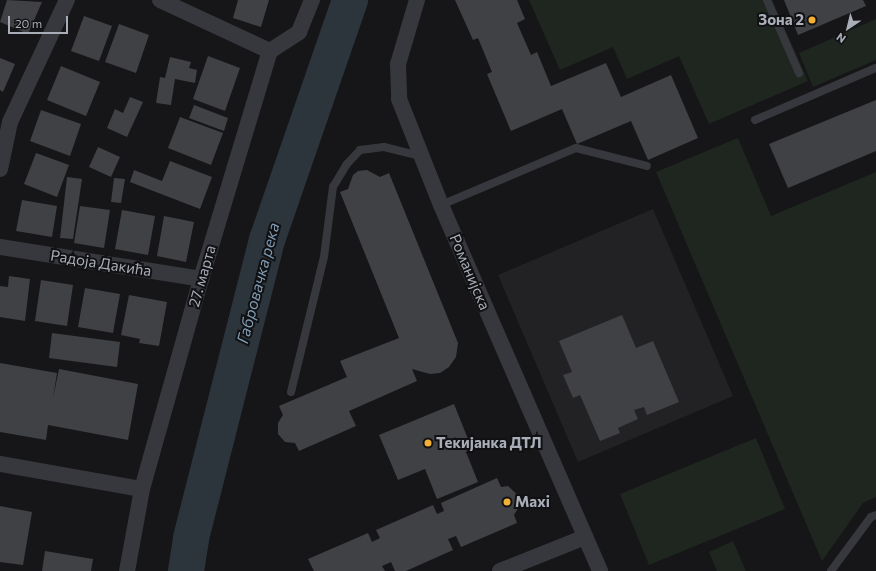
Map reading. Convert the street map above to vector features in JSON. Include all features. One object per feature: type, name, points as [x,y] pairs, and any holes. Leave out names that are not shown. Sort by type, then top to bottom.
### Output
[{"type":"street","points":[[0,169],[10,122],[67,0]]},
{"type":"street","points":[[160,0],[270,51],[299,32],[312,0]]},
{"type":"street","name":"Романијска","points":[[417,0],[398,64],[399,99],[441,205],[600,571]]},
{"type":"street","name":"27. марта","points":[[127,571],[142,489],[201,279],[270,51]]},
{"type":"street","name":"Радоја Дакића","points":[[0,247],[201,279]]},
{"type":"street","points":[[0,464],[142,489]]},
{"type":"street","points":[[500,571],[585,537]]},
{"type":"lane","points":[[767,0],[799,73]]},
{"type":"lane","points":[[755,120],[876,68]]},
{"type":"lane","points":[[291,392],[324,257],[333,187],[347,164],[360,150],[384,147],[421,156]]},
{"type":"lane","points":[[441,205],[576,148],[647,166]]},
{"type":"lane","points":[[831,571],[871,517],[876,515]]},
{"type":"shaded area","points":[[529,0],[772,0],[808,81],[709,124],[679,56],[627,79],[613,47],[560,70]]},
{"type":"shaded area","points":[[876,19],[876,60],[813,87],[799,53]]},
{"type":"shaded area","points":[[738,138],[771,216],[876,172],[876,497],[863,503],[822,561],[656,172]]},
{"type":"shaded area","points":[[653,209],[733,396],[578,462],[498,275]]},
{"type":"shaded area","points":[[756,438],[785,509],[649,565],[620,494]]},
{"type":"shaded area","points":[[733,541],[746,571],[717,571],[709,552]]},
{"type":"building","points":[[7,0],[42,2],[28,34],[0,22]]},
{"type":"building","points":[[238,0],[269,0],[261,27],[233,18]]},
{"type":"building","points":[[455,0],[517,0],[525,19],[517,23],[531,55],[537,52],[551,86],[606,63],[621,97],[671,75],[698,138],[648,160],[631,121],[577,144],[562,109],[511,131],[487,74],[492,72],[478,38],[473,40]]},
{"type":"building","name":"Зона 2","points":[[784,0],[863,0],[866,6],[798,35]]},
{"type":"building","points":[[84,16],[112,26],[99,61],[71,51]]},
{"type":"building","points":[[119,24],[149,35],[136,73],[105,62]]},
{"type":"building","points":[[208,56],[240,68],[225,111],[193,99]]},
{"type":"building","points":[[170,57],[191,62],[189,68],[197,70],[195,83],[175,79],[171,105],[156,103],[160,77],[165,78]]},
{"type":"building","points":[[0,58],[15,64],[3,92],[0,90]]},
{"type":"building","points":[[61,66],[100,82],[86,116],[47,100]]},
{"type":"building","points":[[130,97],[143,102],[127,137],[107,128],[115,109],[123,113]]},
{"type":"building","points":[[876,100],[876,151],[788,188],[769,144]]},
{"type":"building","points":[[194,105],[228,118],[224,131],[189,118]]},
{"type":"building","points":[[41,110],[81,124],[70,156],[30,141]]},
{"type":"building","points":[[180,117],[223,133],[211,165],[168,148]]},
{"type":"building","points":[[98,147],[120,157],[111,177],[89,167]]},
{"type":"building","points":[[36,153],[69,165],[57,197],[24,184]]},
{"type":"building","points":[[170,161],[212,177],[200,209],[130,182],[134,170],[162,181]]},
{"type":"building","points":[[367,170],[380,177],[389,173],[458,343],[456,357],[449,367],[440,373],[430,374],[412,369],[417,381],[349,411],[356,426],[299,451],[295,443],[285,442],[278,434],[278,423],[283,415],[279,406],[347,377],[340,361],[399,338],[340,192],[348,189],[353,175],[358,171]]},
{"type":"building","points":[[67,177],[82,179],[73,239],[60,238]]},
{"type":"building","points":[[114,178],[125,179],[121,203],[111,202]]},
{"type":"building","points":[[22,200],[57,206],[52,237],[16,231]]},
{"type":"building","points":[[80,206],[110,210],[104,248],[74,243]]},
{"type":"building","points":[[122,210],[155,216],[148,255],[115,249]]},
{"type":"building","points":[[164,216],[194,222],[186,262],[157,256]]},
{"type":"building","points":[[9,276],[30,279],[25,321],[0,317],[0,286],[8,287]]},
{"type":"building","points":[[41,280],[73,285],[67,326],[35,321]]},
{"type":"building","points":[[85,288],[120,294],[113,333],[78,327]]},
{"type":"building","points":[[129,295],[167,302],[159,346],[139,343],[140,339],[121,335]]},
{"type":"building","points":[[622,315],[636,348],[653,341],[679,402],[647,415],[644,407],[634,410],[638,419],[618,428],[620,433],[600,441],[580,395],[573,398],[563,375],[572,372],[559,341]]},
{"type":"building","points":[[52,333],[120,342],[117,367],[49,358]]},
{"type":"building","points":[[0,363],[57,373],[53,398],[59,369],[138,384],[128,440],[48,425],[46,440],[0,432]]},
{"type":"building","points":[[454,404],[472,449],[466,452],[478,482],[437,499],[425,469],[398,480],[379,435]]},
{"type":"building","points":[[497,478],[501,487],[508,486],[520,497],[521,503],[514,515],[517,523],[461,547],[456,536],[448,539],[453,550],[406,571],[395,571],[391,562],[382,566],[385,571],[314,571],[308,559],[368,533],[372,542],[380,538],[376,530],[433,505],[437,514],[444,511],[441,503]]},
{"type":"building","points":[[0,506],[32,512],[23,565],[0,562]]},
{"type":"building","points":[[45,551],[93,559],[91,571],[42,571]]},
{"type":"waterway","name":"Габровачка река","points":[[186,571],[191,538],[267,240],[350,0]]},
{"type":"place","name":"Зона 2","points":[[812,20]]},
{"type":"place","name":"Текијанка ДТЛ","points":[[428,443]]},
{"type":"place","name":"Maxi","points":[[507,502]]}]
